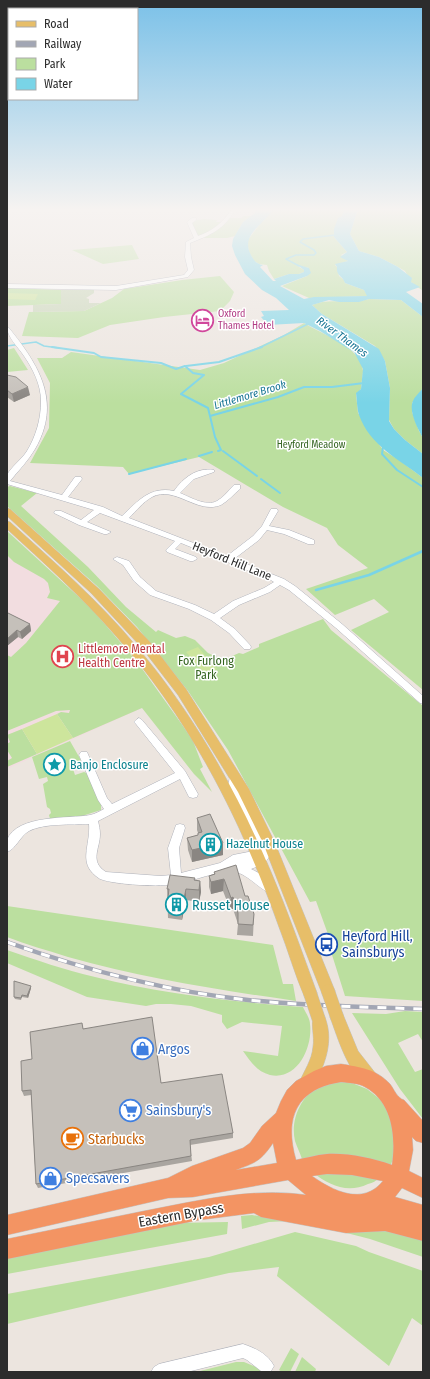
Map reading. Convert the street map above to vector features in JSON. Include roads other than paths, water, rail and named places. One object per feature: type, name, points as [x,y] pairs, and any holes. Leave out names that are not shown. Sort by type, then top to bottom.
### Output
[{"type":"highway","points":[[423,1134],[393,1103],[386,1093],[373,1081],[355,1075],[341,1073],[318,1077],[307,1083],[288,1104],[282,1120],[283,1143],[286,1160],[291,1170],[305,1182],[338,1200],[362,1204],[385,1204],[423,1215]]},
{"type":"highway","points":[[362,1204],[382,1196],[393,1185],[398,1176],[404,1148],[402,1129],[393,1103]]},
{"type":"highway","name":"Eastern Bypass","points":[[168,1188],[192,1176],[248,1156],[257,1150],[269,1133],[282,1120]]},
{"type":"highway","name":"Eastern Bypass","points":[[7,1225],[168,1188],[193,1187],[314,1165],[348,1164],[373,1168],[398,1176],[423,1188]]},
{"type":"highway","name":"Eastern Bypass","points":[[7,1249],[199,1210],[285,1202],[332,1209],[362,1204]]},
{"type":"highway","points":[[252,1205],[333,1222],[346,1223],[385,1221],[423,1231]]},
{"type":"main road","points":[[7,512],[95,591],[146,645],[182,692],[234,775],[264,856],[271,889],[319,1020],[321,1035],[319,1062],[307,1083]]},
{"type":"main road","points":[[7,524],[87,598],[134,649],[171,699],[297,910],[352,1056],[373,1081]]},
{"type":"street","points":[[7,286],[104,289],[180,278],[187,274]]},
{"type":"street","points":[[7,330],[19,345],[35,370],[45,397],[44,414],[39,433],[33,447],[7,481]]},
{"type":"street","points":[[176,494],[184,482],[190,477],[212,471]]},
{"type":"street","points":[[64,497],[78,479]]},
{"type":"street","name":"Heyford Hill Lane","points":[[7,481],[100,509],[228,559],[281,582],[292,588],[339,626],[423,700]]},
{"type":"street","points":[[124,518],[149,496],[165,492],[206,504],[215,504],[222,501],[237,487]]},
{"type":"street","points":[[82,523],[100,509]]},
{"type":"street","points":[[228,559],[256,538],[265,527],[274,511]]},
{"type":"street","points":[[58,513],[107,532]]},
{"type":"street","points":[[265,527],[286,532],[311,542]]},
{"type":"street","points":[[180,540],[170,550],[193,559]]},
{"type":"street","points":[[117,560],[126,563],[138,579],[153,593],[192,607],[214,618],[232,631],[246,647]]},
{"type":"street","points":[[214,618],[236,603],[267,590],[281,582]]},
{"type":"street","points":[[139,722],[182,774],[193,794]]},
{"type":"street","points":[[84,755],[103,800],[111,810]]},
{"type":"street","points":[[7,846],[26,828],[42,823],[93,819],[182,774]]},
{"type":"street","points":[[93,819],[95,834],[91,852],[92,865],[96,871],[104,876],[161,881],[177,879],[224,867],[240,868],[257,877],[271,889]]},
{"type":"street","points":[[177,879],[172,848],[180,828]]},
{"type":"street","points":[[224,867],[233,860],[264,856]]},
{"type":"street","points":[[240,868],[264,856]]},
{"type":"street","points":[[159,1372],[243,1351],[252,1354],[266,1366]]},
{"type":"water","name":"River Thames","points":[[245,274],[267,274],[273,281],[276,281],[274,279],[288,274],[309,274],[280,286],[304,299],[314,297],[367,296],[364,290],[345,283],[339,274],[407,274],[412,278],[411,282],[420,287],[406,292],[423,304],[423,317],[401,300],[369,299],[359,302],[339,302],[329,300],[312,305],[322,314],[379,349],[385,361],[390,388],[389,421],[394,429],[405,440],[423,454],[423,478],[378,444],[364,426],[358,413],[356,393],[361,389],[363,369],[354,352],[304,323],[268,325],[261,317],[264,316],[261,311],[289,310],[276,298],[262,290]]},
{"type":"water","points":[[423,388],[423,438],[412,412],[412,404],[416,396]]},
{"type":"waterway","points":[[259,348],[308,324]]},
{"type":"waterway","name":"Littlemore Brook","points":[[7,346],[36,342],[44,346],[59,348]]},
{"type":"waterway","name":"Littlemore Brook","points":[[52,347],[59,348]]},
{"type":"waterway","points":[[186,366],[219,362],[262,347]]},
{"type":"waterway","name":"Littlemore Brook","points":[[59,348],[94,353],[101,357],[161,363],[176,369],[185,366],[193,373],[204,375],[181,394],[208,408],[210,416]]},
{"type":"waterway","name":"Littlemore Brook","points":[[210,416],[278,397],[304,387],[332,387],[364,383]]},
{"type":"waterway","points":[[210,416],[215,437],[221,450],[218,451]]},
{"type":"waterway","points":[[383,447],[382,454],[397,470],[423,487]]},
{"type":"waterway","points":[[223,451],[257,476]]},
{"type":"waterway","points":[[199,456],[212,452]]},
{"type":"waterway","points":[[129,474],[186,459]]},
{"type":"waterway","points":[[261,479],[280,493]]},
{"type":"waterway","points":[[316,590],[369,575],[423,551]]},
{"type":"railway","points":[[7,942],[66,962],[126,978],[217,996],[292,1004],[423,1009]]},
{"type":"place","name":"Oxford Thames Hotel","points":[[203,320]]},
{"type":"place","name":"Littlemore Mental Health Centre","points":[[62,656]]},
{"type":"place","name":"Banjo Enclosure","points":[[54,765]]},
{"type":"place","name":"Hazelnut House","points":[[210,844]]},
{"type":"place","name":"Russet House","points":[[177,905]]},
{"type":"place","name":"Heyford Hill, Sainsburys","points":[[326,944]]},
{"type":"place","name":"Argos","points":[[142,1049]]},
{"type":"place","name":"Sainsbury's","points":[[131,1110]]},
{"type":"place","name":"Starbucks","points":[[73,1139]]},
{"type":"place","name":"Specsavers","points":[[50,1178]]},
{"type":"park label","name":"Heyford Meadow","points":[[311,445]]},
{"type":"park label","name":"Fox Furlong Park","points":[[206,668]]}]
